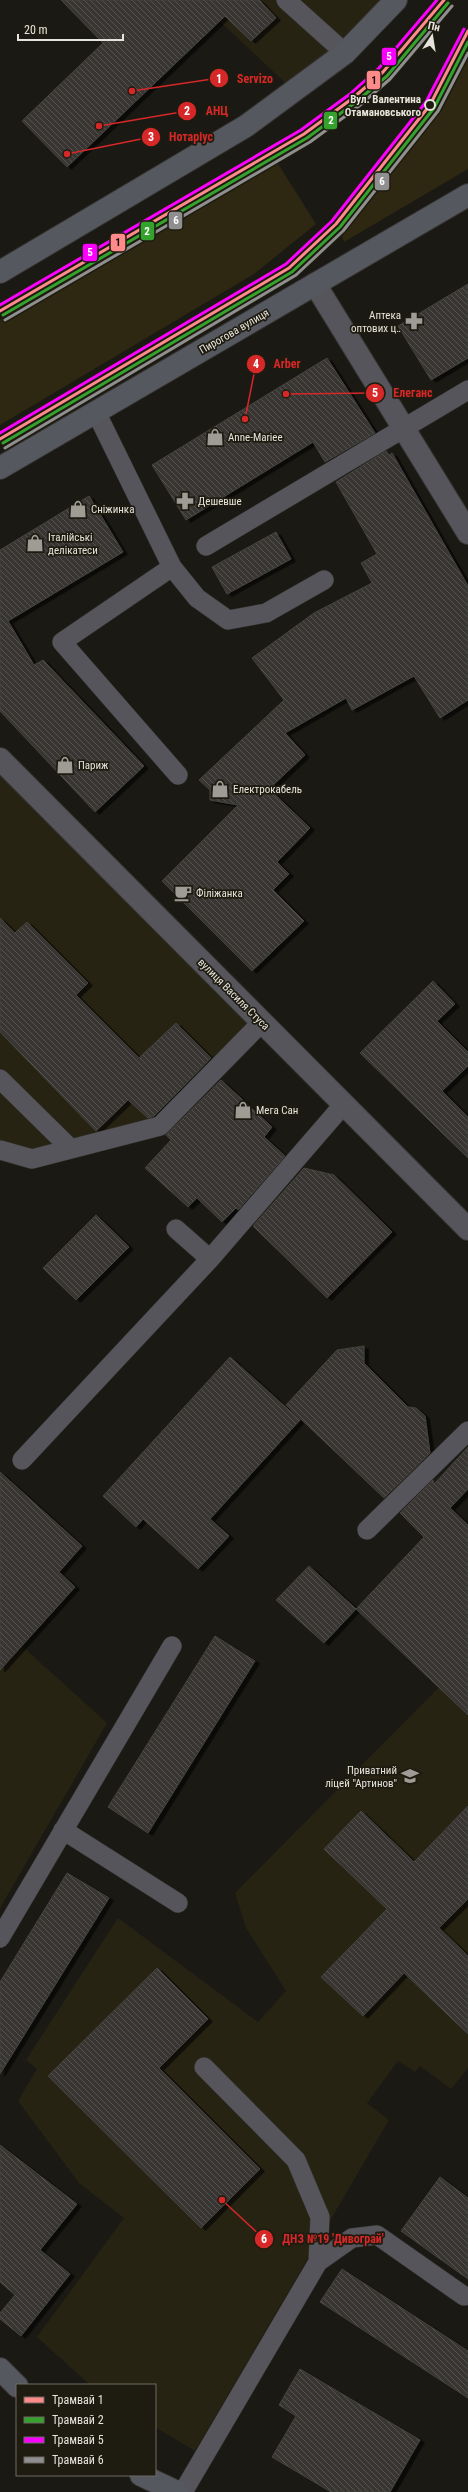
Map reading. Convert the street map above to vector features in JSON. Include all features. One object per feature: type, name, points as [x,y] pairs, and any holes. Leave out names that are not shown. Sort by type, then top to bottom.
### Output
[{"type":"main road","points":[[0,272],[246,126],[345,53],[396,0]]},
{"type":"main road","name":"Пирогова вулиця","points":[[0,468],[468,195]]},
{"type":"main road","points":[[0,2369],[16,2385]]},
{"type":"main road","points":[[143,2476],[177,2492]]},
{"type":"street","points":[[315,284],[468,533]]},
{"type":"street","name":"вулиця Василя Стуса","points":[[0,759],[468,1229]]},
{"type":"lane","points":[[286,0],[345,53]]},
{"type":"lane","points":[[206,546],[468,390]]},
{"type":"lane","points":[[96,412],[172,567],[197,598],[228,620],[266,613],[324,580]]},
{"type":"lane","points":[[172,567],[62,642],[178,775]]},
{"type":"lane","points":[[0,1150],[32,1159],[160,1126],[262,1022]]},
{"type":"lane","points":[[0,1079],[71,1149]]},
{"type":"lane","points":[[22,1460],[210,1258],[344,1104]]},
{"type":"lane","points":[[176,1229],[210,1258]]},
{"type":"lane","points":[[367,1530],[468,1431]]},
{"type":"lane","points":[[0,1938],[172,1646]]},
{"type":"lane","points":[[64,1830],[178,1903]]},
{"type":"lane","points":[[204,2067],[296,2160],[320,2217],[318,2262]]},
{"type":"lane","points":[[182,2492],[318,2262],[352,2238],[377,2235],[464,2296]]},
{"type":"shaded area","points":[[197,0],[396,0],[294,91]]},
{"type":"shaded area","points":[[468,42],[468,169],[344,242],[341,235],[392,172],[432,107]]},
{"type":"shaded area","points":[[275,159],[316,224],[254,274],[0,425],[0,320]]},
{"type":"shaded area","points":[[0,759],[262,1022],[160,1126],[71,1149],[0,1150]]},
{"type":"shaded area","points":[[0,1626],[107,1723],[0,1908]]},
{"type":"shaded area","points":[[468,1658],[468,2068],[451,2089],[420,2066],[415,2072],[398,2061],[367,2103],[389,2120],[195,2451],[156,2428],[156,2384],[89,2384],[37,2337],[124,2218],[79,2183],[18,2101],[37,2069],[26,2060],[118,1918],[258,2022],[286,1991],[246,1928],[235,1893]]},
{"type":"building","points":[[61,0],[259,0],[276,18],[251,41],[225,16],[67,167],[22,121],[103,43]]},
{"type":"building","points":[[468,284],[468,358],[431,380],[398,326]]},
{"type":"building","points":[[327,358],[375,433],[325,462],[313,442],[186,520],[152,465]]},
{"type":"building","points":[[386,451],[389,455],[392,453],[468,586],[468,700],[440,718],[414,676],[352,710],[346,698],[285,733],[305,755],[269,789],[310,828],[277,862],[289,874],[273,890],[304,921],[252,971],[162,881],[238,805],[210,800],[210,790],[199,780],[284,700],[252,658],[314,613],[372,583],[361,563],[377,554],[336,482]]},
{"type":"building","points":[[89,496],[123,552],[8,621],[34,665],[43,660],[144,766],[95,812],[0,711],[0,550]]},
{"type":"building","points":[[276,532],[291,559],[227,594],[212,567]]},
{"type":"building","points":[[0,918],[15,933],[27,922],[88,983],[76,995],[139,1058],[176,1023],[211,1058],[154,1116],[148,1118],[128,1100],[96,1131],[0,1032]]},
{"type":"building","points":[[433,981],[455,1004],[437,1021],[468,1052],[468,1066],[442,1091],[468,1117],[468,1158],[360,1053]]},
{"type":"building","points":[[221,1080],[272,1127],[264,1137],[285,1156],[238,1210],[236,1208],[222,1222],[197,1198],[188,1207],[145,1168],[171,1140],[166,1135]]},
{"type":"building","points":[[304,1168],[334,1175],[392,1232],[327,1298],[253,1226]]},
{"type":"building","points":[[96,1215],[129,1247],[76,1300],[43,1268]]},
{"type":"building","points":[[364,1346],[364,1363],[408,1407],[416,1408],[425,1416],[430,1453],[384,1498],[286,1405],[337,1350]]},
{"type":"building","points":[[230,1357],[300,1420],[210,1519],[229,1536],[198,1569],[143,1519],[136,1527],[103,1496]]},
{"type":"building","points":[[468,1447],[468,1489],[450,1508],[468,1525],[468,1715],[356,1609],[424,1537],[400,1513],[433,1480],[434,1484]]},
{"type":"building","points":[[0,1472],[82,1546],[59,1572],[75,1587],[0,1670]]},
{"type":"building","points":[[309,1566],[356,1609],[324,1643],[276,1600]]},
{"type":"building","points":[[215,1636],[255,1661],[148,1833],[108,1807]]},
{"type":"building","points":[[468,1806],[468,1899],[439,1928],[468,1956],[468,2034],[404,1973],[363,2016],[321,1977],[387,1909],[324,1849],[361,1811],[414,1862]]},
{"type":"building","points":[[67,1873],[109,1898],[0,2074],[0,1982]]},
{"type":"building","points":[[157,1968],[208,2019],[159,2068],[260,2169],[201,2228],[48,2076]]},
{"type":"building","points":[[0,2145],[77,2204],[40,2250],[70,2274],[21,2336],[0,2319],[0,2313],[15,2295],[0,2282]]},
{"type":"building","points":[[440,2177],[468,2198],[468,2279],[401,2231]]},
{"type":"building","points":[[342,2269],[468,2351],[468,2398],[320,2302]]},
{"type":"building","points":[[300,2369],[420,2440],[390,2492],[331,2492],[272,2457],[296,2416],[279,2405]]},
{"type":"tram line","name":"5","points":[[0,305],[301,130],[350,94],[379,68],[437,0]]},
{"type":"tram line","name":"1","points":[[0,311],[304,134],[353,98],[383,72],[444,0]]},
{"type":"tram line","name":"2","points":[[3,315],[307,138],[356,102],[387,76],[448,3]]},
{"type":"tram line","name":"6","points":[[5,320],[310,142],[359,106],[390,79],[452,6]]},
{"type":"tram line","name":"5","points":[[0,433],[286,264],[332,221],[426,102],[464,29]]},
{"type":"tram line","name":"1","points":[[0,439],[289,268],[336,224],[430,105],[468,31]]},
{"type":"tram line","name":"2","points":[[3,443],[292,272],[340,227],[434,108],[468,42]]},
{"type":"tram line","name":"6","points":[[5,448],[296,275],[343,231],[438,111],[468,53]]},
{"type":"place","name":"Servizo","points":[[132,91]]},
{"type":"place","name":"Вул. Валентина Отамановського","points":[[430,105]]},
{"type":"place","name":"АНЦ","points":[[99,126]]},
{"type":"place","name":"Нотаріус","points":[[67,154]]},
{"type":"place","name":"Аптека оптових ц‥","points":[[414,321]]},
{"type":"place","name":"Елеганс","points":[[286,394]]},
{"type":"place","name":"Arber","points":[[245,419]]},
{"type":"place","name":"Anne-Mariee","points":[[215,437]]},
{"type":"place","name":"Дешевше","points":[[185,501]]},
{"type":"place","name":"Сніжинка","points":[[78,509]]},
{"type":"place","name":"Італійські делікатеси","points":[[35,543]]},
{"type":"place","name":"Париж","points":[[65,765]]},
{"type":"place","name":"Електрокабель","points":[[220,789]]},
{"type":"place","name":"Філіжанка","points":[[183,893]]},
{"type":"place","name":"Мега Сан","points":[[243,1110]]},
{"type":"place","name":"Приватний ліцей \"Артинов\"","points":[[410,1776]]},
{"type":"place","name":"ДНЗ №19 'Дивограй'","points":[[222,2200]]}]
